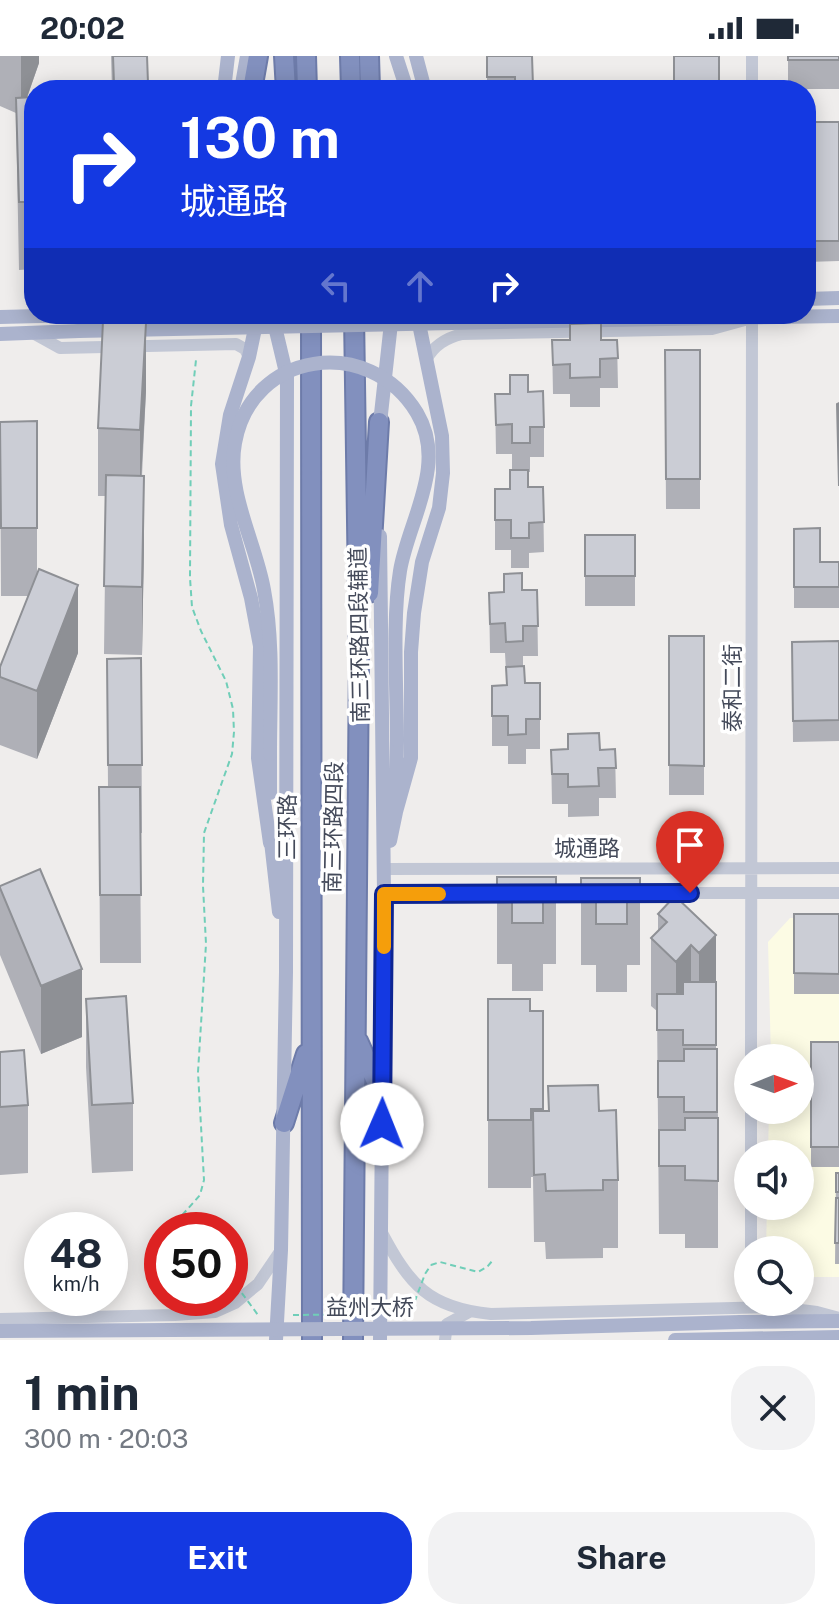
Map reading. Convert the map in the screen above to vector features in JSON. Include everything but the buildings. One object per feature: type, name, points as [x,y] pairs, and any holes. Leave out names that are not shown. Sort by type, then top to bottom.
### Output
[{"type":"highway","points":[[254,80],[258,56]]},
{"type":"highway","points":[[284,56],[285,80]]},
{"type":"highway","points":[[306,56],[307,80]]},
{"type":"highway","points":[[350,56],[351,80]]},
{"type":"highway","points":[[369,56],[370,80]]},
{"type":"highway","name":"三环路","points":[[311,324],[312,1340]]},
{"type":"highway","name":"南三环路四段","points":[[353,1340],[359,659],[354,324]]},
{"type":"highway","points":[[358,792],[379,422]]},
{"type":"highway","points":[[355,1034],[383,1097]]},
{"type":"highway","points":[[284,1123],[311,1036]]},
{"type":"main road","points":[[225,80],[228,56]]},
{"type":"main road","points":[[243,80],[247,56]]},
{"type":"main road","points":[[396,56],[404,80]]},
{"type":"main road","points":[[416,56],[422,80]]},
{"type":"main road","points":[[816,299],[839,298]]},
{"type":"main road","points":[[0,317],[24,316]]},
{"type":"main road","points":[[816,317],[839,316]]},
{"type":"main road","points":[[255,324],[249,357],[230,415],[222,464],[231,525],[251,598],[260,646],[258,758],[286,972]]},
{"type":"main road","points":[[274,324],[287,377],[286,972],[281,1250],[276,1340]]},
{"type":"main road","name":"南三环路四段辅道","points":[[380,1340],[384,869],[379,422],[391,324]]},
{"type":"main road","points":[[0,334],[406,324]]},
{"type":"main road","points":[[384,869],[411,758],[414,613],[422,562],[439,508],[443,473],[442,436],[419,324]]},
{"type":"main road","points":[[270,843],[268,616],[233,469],[235,444],[243,414],[261,390],[278,377],[304,365],[332,362],[359,365],[379,374],[400,391],[417,413],[426,442],[427,479],[421,509],[400,570],[396,812]]},
{"type":"main road","name":"益州大桥","points":[[0,1331],[531,1328],[839,1320]]},
{"type":"main road","points":[[675,1340],[839,1339]]},
{"type":"street","points":[[752,56],[752,80]]},
{"type":"street","points":[[33,333],[60,348],[236,344],[253,334],[256,324]]},
{"type":"street","points":[[426,360],[447,338],[462,334],[712,329],[730,324]]},
{"type":"street","name":"泰和二街","points":[[751,1044],[752,324]]},
{"type":"street","points":[[236,344],[245,349],[249,357]]},
{"type":"street","name":"城通路","points":[[384,869],[839,868]]},
{"type":"street","name":"城通路","points":[[384,894],[839,893]]},
{"type":"street","points":[[381,1230],[398,1262],[419,1289],[442,1304],[469,1312],[491,1314],[734,1306]]},
{"type":"street","points":[[0,1319],[215,1312],[235,1303],[258,1284],[281,1250]]},
{"type":"street","points":[[445,1340],[447,1324],[469,1312]]},
{"type":"street","points":[[814,1313],[839,1320]]},
{"type":"path","points":[[185,1212],[200,1195],[204,1180],[198,1072],[206,944],[204,833],[232,754],[234,732],[233,709],[226,681],[192,607],[191,406],[196,360]]},
{"type":"path","points":[[289,1315],[410,1314],[431,1265],[440,1262],[468,1272],[478,1272],[493,1260]]},
{"type":"path","points":[[248,1303],[259,1316]]},
{"type":"shaded area","points":[[790,918],[839,918],[839,1277],[814,1277],[814,1236],[766,1236],[767,1220],[814,1220],[814,1140],[768,1140],[769,1124],[814,1124],[814,1044],[771,1044],[768,942]]},
{"type":"slow traffic","points":[[384,947],[384,894],[439,894]]},
{"type":"route","points":[[382,1124],[384,894],[690,893]]}]
